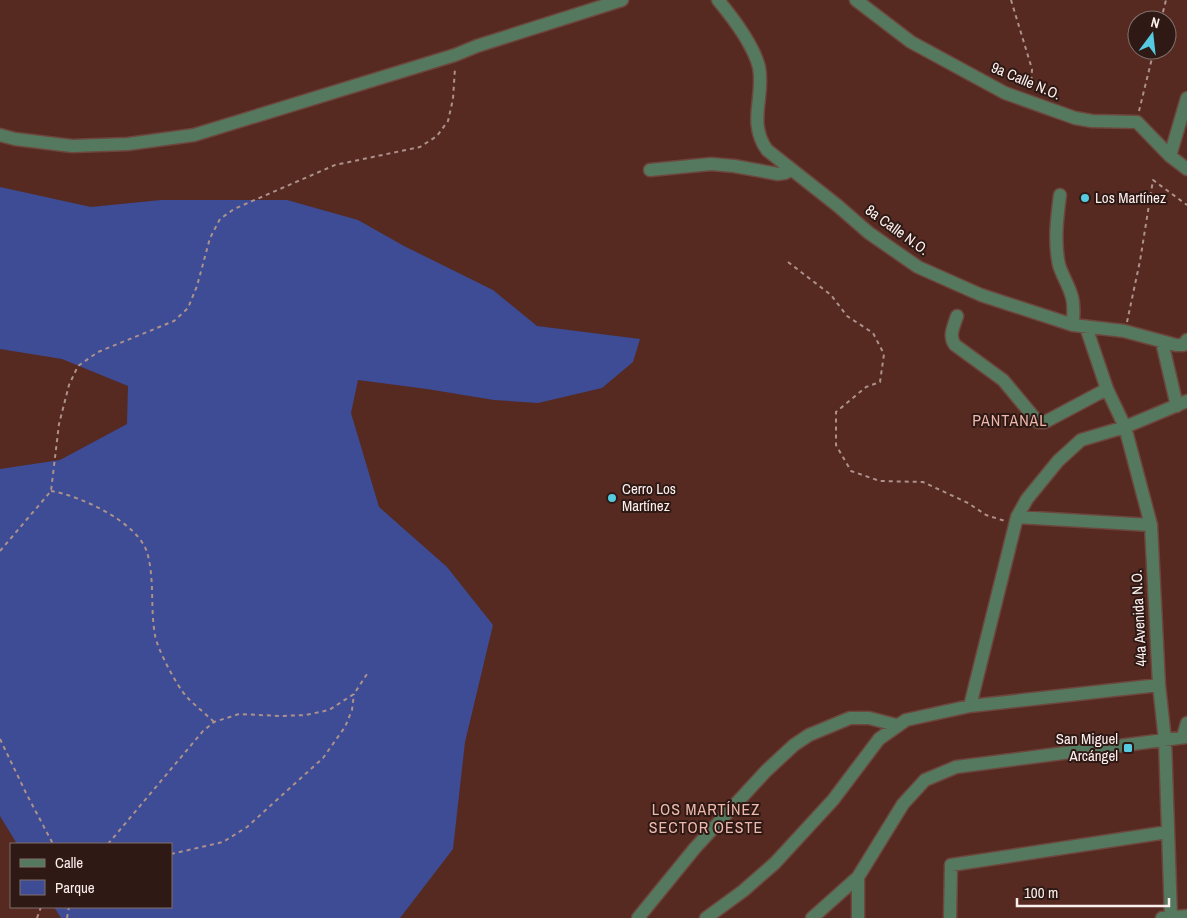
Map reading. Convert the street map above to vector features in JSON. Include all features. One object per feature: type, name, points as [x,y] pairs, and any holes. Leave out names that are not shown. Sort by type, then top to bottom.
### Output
[{"type":"street","points":[[0,135],[15,139],[72,146],[128,144],[194,135],[455,55],[512,34],[622,0]]},
{"type":"street","name":"8a Calle N.O.","points":[[718,0],[735,21],[753,52],[759,67],[760,84],[757,126],[759,139],[766,150],[870,233],[918,267],[981,295],[1073,325],[1124,331],[1162,342],[1185,343]]},
{"type":"street","name":"9a Calle N.O.","points":[[856,0],[911,42],[1005,93],[1075,118],[1092,122],[1136,122]]},
{"type":"street","points":[[1170,156],[1187,98]]},
{"type":"street","points":[[1136,122],[1170,156],[1187,169]]},
{"type":"street","points":[[650,170],[711,164],[778,174],[790,170]]},
{"type":"street","points":[[1060,195],[1056,224],[1056,244],[1060,265],[1074,307],[1073,325]]},
{"type":"street","points":[[957,316],[951,340],[955,345],[1004,380],[1038,422],[1045,422],[1107,389]]},
{"type":"street","name":"44a Avenida N.O.","points":[[1086,327],[1107,389],[1125,427],[1151,525],[1159,685],[1165,740],[1168,918]]},
{"type":"street","points":[[970,706],[1016,520],[1027,499],[1067,451],[1080,440],[1125,427],[1182,404],[1162,342]]},
{"type":"street","points":[[1016,520],[1151,525]]},
{"type":"street","points":[[706,918],[776,863],[793,846],[833,800],[870,748],[896,725],[917,717],[970,706],[1159,685]]},
{"type":"street","points":[[638,918],[695,848],[766,771],[794,745],[809,735],[834,723],[850,718],[869,718],[896,725]]},
{"type":"street","points":[[812,918],[858,877],[903,804],[925,780],[956,767],[1185,737],[1187,723]]},
{"type":"street","points":[[950,918],[950,865],[1168,832]]},
{"type":"street","points":[[858,877],[858,918]]},
{"type":"street","points":[[1168,918],[1187,916]]},
{"type":"path","points":[[1011,0],[1032,68],[1029,102]]},
{"type":"path","points":[[0,551],[51,491],[59,424],[69,385],[78,366],[98,352],[174,321],[188,308],[197,286],[210,238],[220,219],[234,209],[335,166],[420,147],[437,136],[448,121],[453,99],[455,55]]},
{"type":"path","points":[[1136,122],[1152,60]]},
{"type":"path","points":[[1124,331],[1140,261],[1153,180],[1187,205]]},
{"type":"path","points":[[788,262],[831,295],[848,316],[873,333],[884,354],[880,382],[866,387],[836,412],[836,445],[851,471],[880,481],[923,482],[968,503],[986,515],[1016,520]]},
{"type":"path","points":[[51,491],[66,494],[100,508],[134,532],[146,551],[152,578],[155,636],[163,657],[185,695],[214,722]]},
{"type":"path","points":[[109,843],[203,731],[214,722],[239,714],[306,715],[329,710],[354,694],[367,674]]},
{"type":"path","points":[[172,854],[223,842],[246,827],[322,758],[345,727],[352,710],[354,694]]},
{"type":"path","points":[[0,739],[52,843]]},
{"type":"green space","points":[[0,187],[91,207],[161,200],[287,200],[358,220],[404,246],[493,290],[537,326],[640,339],[633,362],[602,388],[538,403],[494,400],[358,380],[351,413],[379,507],[447,567],[493,625],[465,742],[453,849],[400,918],[61,918],[55,908],[172,908],[172,843],[16,843],[0,816],[0,469],[60,460],[127,424],[128,386],[62,359],[0,349]]},
{"type":"place","name":"Los Martínez","points":[[1085,198]]},
{"type":"place","name":"Cerro Los Martínez","points":[[612,498]]},
{"type":"place","name":"San Miguel Arcángel","points":[[1128,748]]},
{"type":"district","name":"PANTANAL","points":[[1010,420]]},
{"type":"district","name":"LOS MARTÍNEZ SECTOR OESTE","points":[[706,818]]}]
